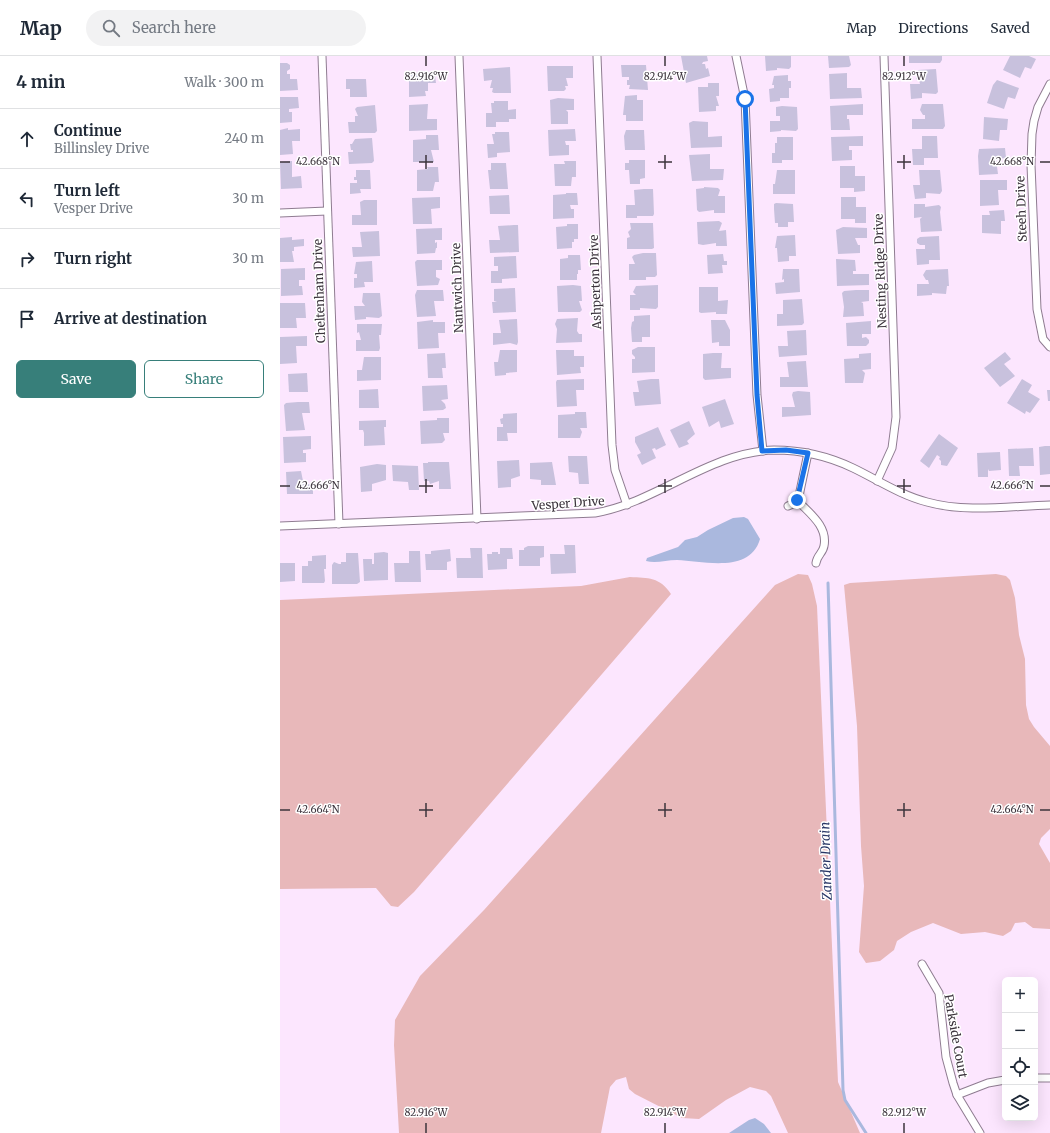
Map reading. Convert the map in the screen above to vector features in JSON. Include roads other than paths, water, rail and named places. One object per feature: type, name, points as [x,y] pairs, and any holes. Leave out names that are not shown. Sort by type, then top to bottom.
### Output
[{"type":"street","name":"Cheltenham Drive","points":[[322,56],[339,524]]},
{"type":"street","name":"Nantwich Drive","points":[[460,56],[477,519]]},
{"type":"street","name":"Ashperton Drive","points":[[597,56],[612,445],[615,470],[627,505]]},
{"type":"street","points":[[736,56],[745,99],[757,395],[762,451]]},
{"type":"street","name":"Nesting Ridge Drive","points":[[877,481],[892,448],[896,417],[884,56]]},
{"type":"street","name":"Steeh Drive","points":[[1050,84],[1038,107],[1032,134],[1031,165],[1034,264],[1038,320],[1044,339],[1050,347]]},
{"type":"street","points":[[280,213],[328,211]]},
{"type":"street","name":"Vesper Drive","points":[[280,526],[477,519],[604,512],[627,505],[718,463],[741,455],[762,451],[786,450],[808,453],[844,464],[901,494],[941,506],[972,508],[1050,505]]},
{"type":"street","points":[[788,506],[797,500],[808,453]]},
{"type":"street","points":[[797,500],[819,523],[824,536],[824,546],[816,557],[816,563]]},
{"type":"street","name":"Parkside Court","points":[[922,964],[939,994],[946,1057],[957,1095],[980,1133]]},
{"type":"street","points":[[1038,1078],[1050,1078]]},
{"type":"street","points":[[957,1095],[988,1083],[1002,1081]]},
{"type":"water","points":[[744,517],[748,519],[760,539],[755,550],[746,557],[736,561],[724,563],[677,560],[657,562],[646,561],[647,558],[678,547],[685,540],[697,537],[733,518]]},
{"type":"water","points":[[755,1118],[764,1124],[771,1133],[729,1133],[749,1120]]},
{"type":"waterway","name":"Zander Drain","points":[[828,583],[843,1090],[845,1100],[866,1133]]}]
